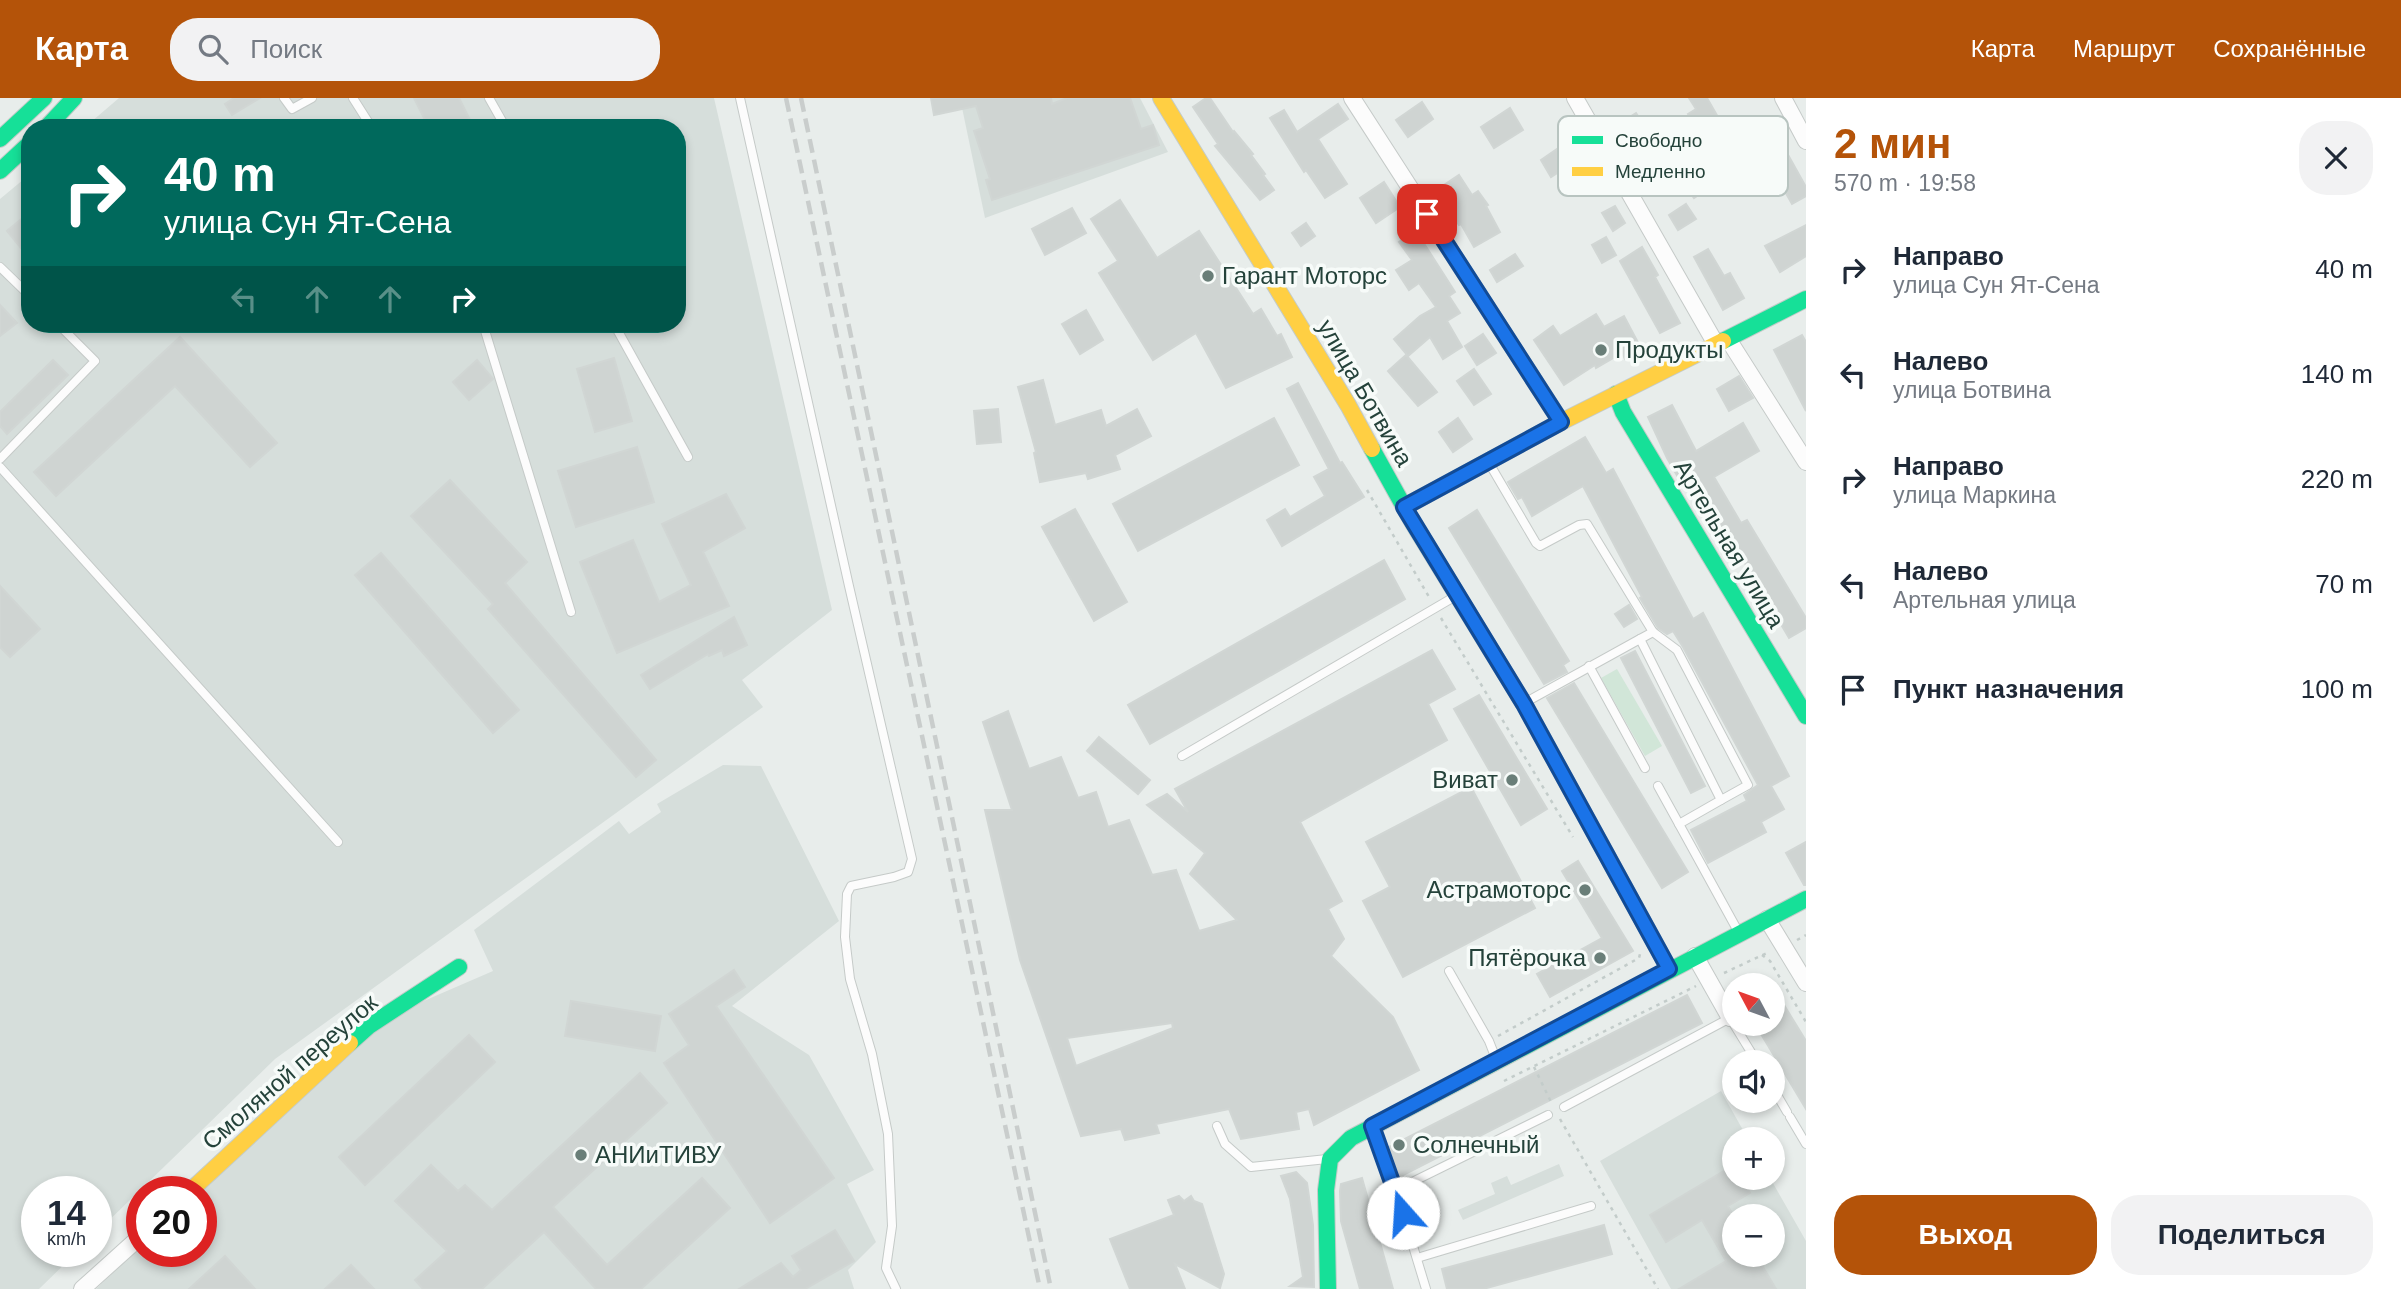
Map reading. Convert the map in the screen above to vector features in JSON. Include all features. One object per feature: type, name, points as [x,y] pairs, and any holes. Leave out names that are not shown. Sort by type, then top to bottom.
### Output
[{"type":"main road","points":[[21,119],[44,98]]},
{"type":"main road","points":[[54,119],[74,98]]},
{"type":"main road","name":"улица Ботвина","points":[[1161,98],[1348,405],[1404,507],[1524,704],[1669,969]]},
{"type":"main road","points":[[0,139],[21,119]]},
{"type":"main road","points":[[0,171],[21,151]]},
{"type":"main road","points":[[1404,507],[1615,394],[1806,299]]},
{"type":"main road","name":"Артельная улица","points":[[1615,394],[1623,412],[1806,716]]},
{"type":"main road","points":[[1328,1289],[1326,1190],[1330,1158],[1351,1138],[1806,899]]},
{"type":"main road","name":"Смоляной переулок","points":[[206,1176],[369,1026],[459,967]]},
{"type":"street","points":[[1352,98],[1561,422]]},
{"type":"street","points":[[1575,98],[1586,116]]},
{"type":"street","points":[[1783,98],[1806,141]]},
{"type":"street","points":[[1634,196],[1723,342],[1806,462]]},
{"type":"street","points":[[1768,919],[1806,983]]},
{"type":"street","points":[[1696,956],[1722,1004]]},
{"type":"street","points":[[82,1289],[126,1249]]},
{"type":"lane","points":[[284,98],[292,109],[312,98]]},
{"type":"lane","points":[[353,98],[366,119]]},
{"type":"lane","points":[[489,98],[501,119]]},
{"type":"lane","points":[[740,98],[912,859],[908,872],[851,886],[847,894],[845,937],[850,979],[872,1054],[888,1134],[892,1226],[886,1268],[896,1289]]},
{"type":"lane","points":[[0,267],[21,287]]},
{"type":"lane","points":[[0,459],[96,361],[67,333]]},
{"type":"lane","points":[[487,333],[571,612]]},
{"type":"lane","points":[[619,333],[688,457]]},
{"type":"lane","points":[[1488,461],[1540,546],[1579,525],[1587,524],[1653,632],[1677,650],[1748,785],[1679,824]]},
{"type":"lane","points":[[0,467],[338,842]]},
{"type":"lane","points":[[1182,756],[1457,595]]},
{"type":"lane","points":[[1524,704],[1653,632]]},
{"type":"lane","points":[[1640,639],[1721,800]]},
{"type":"lane","points":[[1590,666],[1646,768]]},
{"type":"lane","points":[[1658,786],[1739,934]]},
{"type":"lane","points":[[1449,971],[1498,1062]]},
{"type":"lane","points":[[1564,1107],[1722,1022]]},
{"type":"lane","points":[[1785,1108],[1806,1144]]},
{"type":"lane","points":[[1396,1190],[1548,1115]]},
{"type":"lane","points":[[1217,1126],[1225,1144],[1251,1167],[1330,1158]]},
{"type":"lane","points":[[1372,1126],[1396,1190],[1426,1289]]},
{"type":"lane","points":[[1417,1258],[1591,1206]]},
{"type":"path","points":[[1367,490],[1577,844]]},
{"type":"path","points":[[1489,1041],[1639,958],[1641,949]]},
{"type":"path","points":[[1498,1084],[1762,955],[1770,961],[1806,1022]]},
{"type":"path","points":[[1534,1067],[1562,1123],[1658,1289]]},
{"type":"shaded area","points":[[119,98],[714,98],[832,610],[742,680],[763,707],[275,1059],[155,1176],[126,1176],[126,1204],[112,1217],[112,1176],[21,1176],[21,1267],[62,1267],[39,1289],[0,1289],[0,199],[21,182],[21,333],[686,333],[686,119],[94,119]]},
{"type":"shaded area","points":[[960,98],[1140,98],[1168,152],[985,218]]},
{"type":"shaded area","points":[[723,765],[761,766],[839,921],[732,1006],[809,1055],[874,1170],[847,1184],[876,1242],[848,1270],[854,1289],[96,1289],[126,1260],[126,1267],[217,1267],[217,1177],[396,1013],[493,971],[474,930],[619,821],[629,834],[661,812],[657,804]]},
{"type":"shaded area","points":[[1721,1091],[1722,1113],[1733,1113],[1741,1127],[1722,1127],[1722,1190],[1777,1190],[1785,1204],[1722,1204],[1722,1267],[1785,1267],[1785,1204],[1806,1241],[1806,1289],[1671,1289],[1600,1161]]},
{"type":"shaded area","points":[[1559,1164],[1564,1176],[1463,1220],[1458,1210],[1495,1194],[1491,1183],[1507,1176],[1511,1185]]},
{"type":"green space","points":[[1617,669],[1662,746],[1645,756],[1601,678]]},
{"type":"building","points":[[234,98],[260,98],[232,115],[225,104]]},
{"type":"building","points":[[414,98],[459,98],[470,119],[424,119]]},
{"type":"building","points":[[931,98],[1051,98],[1052,104],[1067,98],[1130,98],[1141,129],[1153,125],[1159,145],[992,200],[986,180],[990,179],[974,131],[983,128],[976,106],[934,115]]},
{"type":"building","points":[[1210,98],[1233,132],[1253,154],[1251,155],[1274,190],[1260,200],[1215,146],[1218,144],[1193,107]]},
{"type":"building","points":[[1689,98],[1707,98],[1717,116],[1689,116],[1688,114],[1696,109]]},
{"type":"building","points":[[1422,102],[1433,119],[1408,137],[1396,120]]},
{"type":"building","points":[[1338,104],[1348,119],[1318,139],[1347,184],[1325,198],[1306,170],[1304,172],[1270,118],[1284,110],[1297,132]]},
{"type":"building","points":[[1510,108],[1523,130],[1494,148],[1481,127]]},
{"type":"building","points":[[1558,148],[1558,172],[1551,177],[1541,160]]},
{"type":"building","points":[[1788,155],[1806,187],[1806,196],[1792,204],[1787,196]]},
{"type":"building","points":[[1459,175],[1472,195],[1478,191],[1488,205],[1486,206],[1500,232],[1474,247],[1461,224],[1459,225],[1435,191]]},
{"type":"building","points":[[1384,182],[1400,207],[1376,223],[1360,198]]},
{"type":"building","points":[[1120,200],[1157,258],[1199,231],[1253,314],[1261,309],[1277,336],[1281,334],[1292,357],[1226,388],[1196,333],[1153,360],[1099,273],[1118,261],[1091,219]]},
{"type":"building","points":[[1686,204],[1696,219],[1678,230],[1669,215]]},
{"type":"building","points":[[1615,206],[1625,223],[1613,231],[1602,213]]},
{"type":"building","points":[[1072,208],[1086,233],[1045,255],[1032,229]]},
{"type":"building","points":[[21,219],[21,248],[7,231]]},
{"type":"building","points":[[1306,223],[1315,236],[1301,246],[1292,233]]},
{"type":"building","points":[[1806,225],[1806,256],[1780,272],[1765,246]]},
{"type":"building","points":[[1416,231],[1455,292],[1449,296],[1460,313],[1447,321],[1462,347],[1443,359],[1430,337],[1408,356],[1394,339],[1420,316],[1436,307],[1419,283],[1409,290],[1396,270],[1412,260],[1399,242]]},
{"type":"building","points":[[1606,237],[1616,255],[1602,263],[1592,245]]},
{"type":"building","points":[[1642,247],[1680,323],[1660,333],[1620,261]]},
{"type":"building","points":[[1708,249],[1724,276],[1730,273],[1744,298],[1723,310],[1694,257]]},
{"type":"building","points":[[1515,254],[1523,266],[1497,282],[1490,270]]},
{"type":"building","points":[[0,305],[17,323],[0,336]]},
{"type":"building","points":[[1086,310],[1103,340],[1080,354],[1062,324]]},
{"type":"building","points":[[1596,314],[1604,327],[1624,316],[1642,350],[1625,359],[1622,353],[1596,368],[1595,365],[1564,385],[1534,340],[1553,326],[1560,336]]},
{"type":"building","points":[[1483,334],[1496,353],[1477,365],[1465,346]]},
{"type":"building","points":[[1802,335],[1806,342],[1806,411],[1774,350]]},
{"type":"building","points":[[180,337],[277,443],[250,467],[175,386],[56,496],[34,472]]},
{"type":"building","points":[[1406,355],[1437,392],[1418,406],[1388,371]]},
{"type":"building","points":[[614,358],[632,421],[595,432],[577,369]]},
{"type":"building","points":[[53,360],[68,375],[7,434],[0,426],[0,412]]},
{"type":"building","points":[[477,360],[493,379],[469,400],[453,382]]},
{"type":"building","points":[[1474,369],[1491,394],[1474,405],[1457,381]]},
{"type":"building","points":[[1739,376],[1753,398],[1729,411],[1717,389]]},
{"type":"building","points":[[1043,380],[1055,425],[1101,410],[1106,426],[1137,409],[1151,436],[1115,455],[1120,469],[1088,479],[1086,473],[1040,482],[1034,453],[1036,452],[1018,387]]},
{"type":"building","points":[[1298,383],[1340,463],[1342,462],[1364,497],[1282,546],[1267,520],[1285,509],[1290,517],[1325,496],[1314,477],[1329,469],[1287,389]]},
{"type":"building","points":[[1672,405],[1696,451],[1743,423],[1759,451],[1714,477],[1741,523],[1747,520],[1806,618],[1806,628],[1789,638],[1723,528],[1714,533],[1685,482],[1682,484],[1667,458],[1648,417]]},
{"type":"building","points":[[998,409],[1001,442],[977,444],[974,411]]},
{"type":"building","points":[[1274,418],[1299,465],[1138,551],[1113,504]]},
{"type":"building","points":[[1458,418],[1472,439],[1453,452],[1439,432]]},
{"type":"building","points":[[1585,437],[1606,473],[1613,469],[1693,619],[1703,613],[1789,776],[1771,786],[1784,809],[1761,822],[1766,832],[1708,863],[1691,830],[1747,801],[1744,795],[1758,785],[1673,631],[1667,634],[1658,628],[1640,598],[1642,597],[1583,486],[1532,516],[1522,497],[1518,499],[1508,482]]},
{"type":"building","points":[[637,447],[654,502],[576,527],[558,471]]},
{"type":"building","points":[[450,480],[527,562],[505,583],[656,760],[636,777],[488,609],[493,604],[411,516]]},
{"type":"building","points":[[726,494],[745,528],[703,552],[729,606],[617,653],[580,562],[633,540],[659,602],[691,585],[662,524]]},
{"type":"building","points":[[1075,509],[1127,602],[1094,621],[1042,527]]},
{"type":"building","points":[[1477,510],[1569,661],[1563,665],[1567,672],[1544,684],[1449,528]]},
{"type":"building","points":[[381,553],[519,710],[493,733],[355,575]]},
{"type":"building","points":[[1384,560],[1405,599],[1150,744],[1128,705]]},
{"type":"building","points":[[0,586],[40,629],[10,657],[0,647]]},
{"type":"building","points":[[1629,605],[1637,619],[1624,627],[1615,614]]},
{"type":"building","points":[[734,617],[747,645],[724,656],[722,650],[709,656],[708,654],[650,689],[641,675]]},
{"type":"building","points":[[1432,650],[1455,689],[1428,704],[1447,740],[1300,822],[1342,901],[1328,909],[1344,939],[1331,956],[1393,1017],[1419,1070],[1314,1125],[1309,1109],[1296,1112],[1299,1129],[1241,1139],[1229,1109],[1156,1124],[1159,1133],[1125,1140],[1121,1129],[1081,1136],[1020,960],[985,810],[1012,810],[983,722],[1008,711],[1029,769],[1061,757],[1078,798],[1096,792],[1108,827],[1129,820],[1152,875],[1176,870],[1199,931],[1237,920],[1190,874],[1205,853],[1147,805],[1167,794],[1188,812],[1175,789]],"holes":[[[1172,1023],[1173,1028],[1076,1066],[1067,1038]]]},
{"type":"building","points":[[1635,651],[1705,786],[1691,793],[1621,658]]},
{"type":"building","points":[[1574,683],[1688,872],[1662,888],[1547,698]]},
{"type":"building","name":"Виват","points":[[1479,695],[1547,809],[1521,825],[1454,709]]},
{"type":"building","points":[[1099,737],[1150,780],[1138,794],[1087,751]]},
{"type":"building","points":[[1471,787],[1535,908],[1403,977],[1363,901],[1390,887],[1366,842]]},
{"type":"building","points":[[1806,842],[1806,885],[1804,885],[1786,853]]},
{"type":"building","points":[[1578,861],[1633,951],[1550,997],[1537,974],[1602,938],[1562,871]]},
{"type":"building","points":[[734,970],[745,987],[716,1006],[834,1178],[770,1223],[664,1063],[689,1045],[669,1014]]},
{"type":"building","points":[[1687,995],[1702,1023],[1399,1177],[1387,1148]]},
{"type":"building","points":[[571,1001],[661,1016],[655,1051],[565,1036]]},
{"type":"building","points":[[1785,1007],[1806,1041],[1806,1109],[1785,1074],[1785,1050],[1771,1050],[1762,1036],[1785,1036]]},
{"type":"building","points":[[469,1035],[495,1062],[365,1185],[339,1157]]},
{"type":"building","points":[[640,1073],[667,1103],[553,1207],[607,1265],[702,1178],[730,1208],[641,1289],[596,1289],[544,1232],[482,1289],[423,1289],[415,1280],[447,1251],[395,1201],[431,1165],[458,1191],[465,1185],[492,1210]]},
{"type":"building","points":[[1296,1172],[1307,1183],[1313,1225],[1314,1287],[1290,1286],[1303,1277],[1290,1199],[1281,1176]]},
{"type":"building","points":[[1722,1172],[1722,1190],[1748,1190],[1750,1193],[1731,1204],[1722,1204],[1722,1254],[1702,1220],[1666,1242],[1650,1215]]},
{"type":"building","points":[[1362,1178],[1393,1289],[1360,1289],[1341,1221],[1341,1184]]},
{"type":"building","points":[[1179,1196],[1184,1201],[1191,1196],[1194,1201],[1202,1204],[1224,1274],[1220,1288],[1175,1264],[1185,1289],[1130,1289],[1110,1239],[1174,1215],[1168,1200]]},
{"type":"building","points":[[1604,1225],[1612,1254],[1483,1289],[1447,1289],[1442,1269]]},
{"type":"building","points":[[835,1230],[854,1261],[805,1289],[739,1289],[781,1263],[793,1277],[801,1270],[792,1256]]},
{"type":"building","points":[[225,1256],[255,1289],[189,1289],[213,1267],[217,1267],[217,1263]]},
{"type":"building","points":[[1722,1263],[1722,1267],[1763,1267],[1776,1289],[1679,1289]]},
{"type":"building","points":[[351,1265],[374,1289],[325,1289]]},
{"type":"railway","points":[[786,98],[1040,1289]]},
{"type":"railway","points":[[801,98],[1051,1289]]},
{"type":"traffic: fast","points":[[21,119],[44,98]]},
{"type":"traffic: fast","points":[[54,119],[74,98]]},
{"type":"traffic: fast","points":[[0,139],[21,119]]},
{"type":"traffic: fast","points":[[0,171],[21,151]]},
{"type":"traffic: fast","points":[[1723,341],[1806,299]]},
{"type":"traffic: fast","points":[[1616,394],[1623,412],[1806,716]]},
{"type":"traffic: fast","points":[[1372,449],[1413,523],[1524,704],[1669,969]]},
{"type":"traffic: fast","points":[[1328,1289],[1326,1190],[1330,1159],[1351,1138],[1806,899]]},
{"type":"traffic: fast","points":[[350,1043],[369,1026],[459,967]]},
{"type":"traffic: slow","points":[[1161,98],[1372,449]]},
{"type":"traffic: slow","points":[[1404,507],[1561,422],[1723,341]]},
{"type":"traffic: slow","points":[[206,1176],[350,1043]]},
{"type":"place","name":"Гарант Моторс","points":[[1208,276]]},
{"type":"place","name":"Продукты","points":[[1601,350]]},
{"type":"place","name":"Виват","points":[[1512,780]]},
{"type":"place","name":"Астрамоторс","points":[[1585,890]]},
{"type":"place","name":"Пятёрочка","points":[[1600,958]]},
{"type":"place","name":"Солнечный","points":[[1399,1145]]},
{"type":"place","name":"АНИиТИВУ","points":[[581,1155]]},
{"type":"route","points":[[1403,1213],[1372,1126],[1498,1062],[1669,969],[1524,704],[1404,507],[1561,422],[1427,214]]}]
